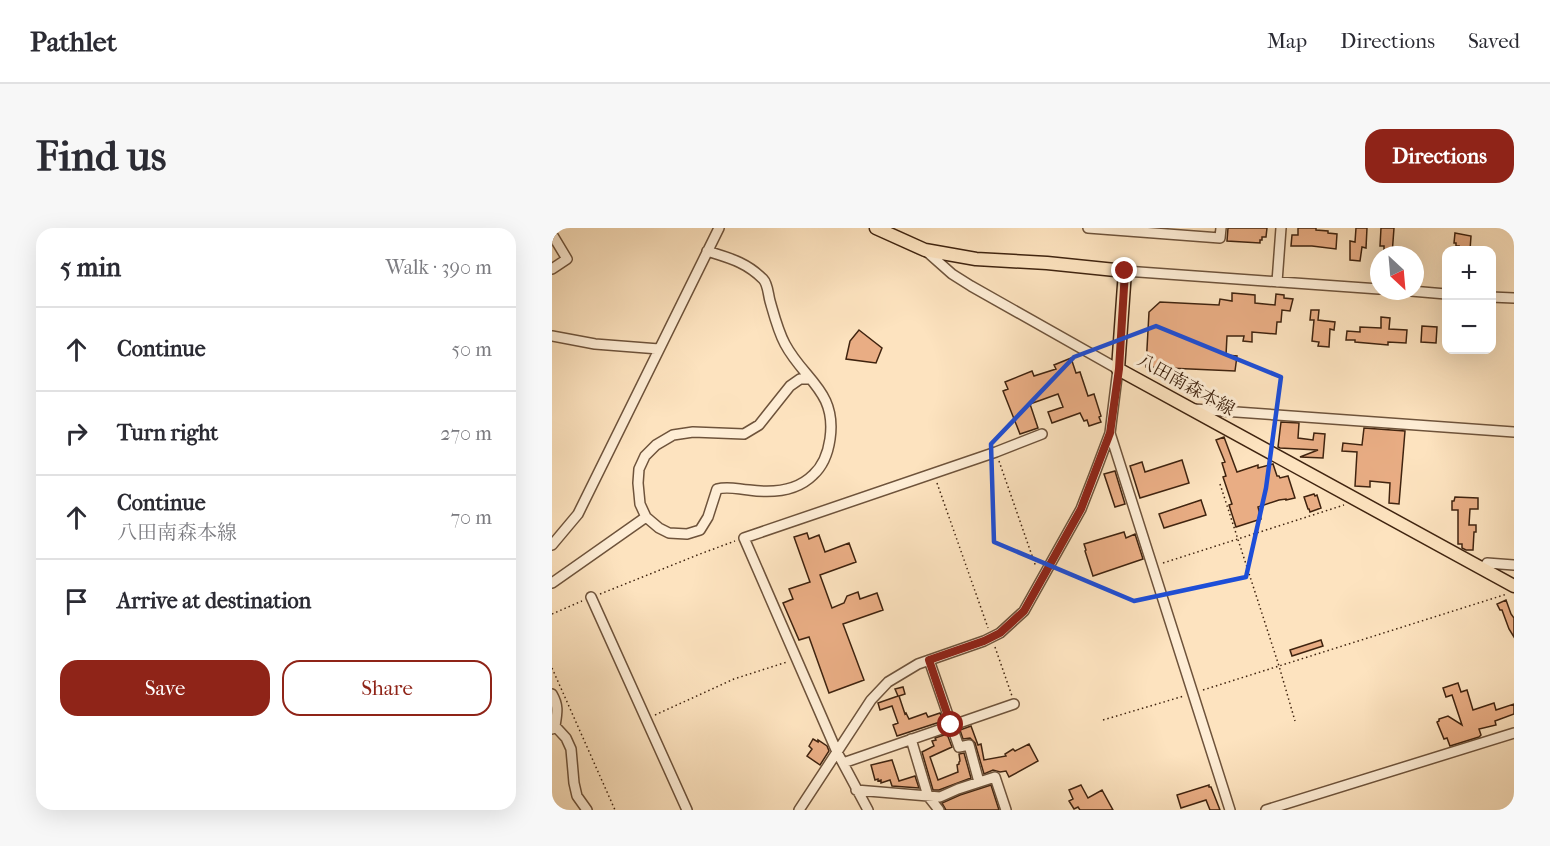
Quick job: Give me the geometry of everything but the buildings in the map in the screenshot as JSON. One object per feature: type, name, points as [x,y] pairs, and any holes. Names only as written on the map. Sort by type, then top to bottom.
[{"type":"main road","points":[[876,228],[925,250],[976,259],[1125,271]]},
{"type":"main road","name":"八田南森本線","points":[[1125,271],[1119,369],[1514,586]]},
{"type":"street","points":[[552,545],[578,514],[719,228]]},
{"type":"street","points":[[1088,228],[1220,238],[1221,228]]},
{"type":"street","points":[[1277,282],[1281,228]]},
{"type":"street","points":[[552,234],[567,259],[552,269]]},
{"type":"street","points":[[799,810],[871,700],[888,682],[918,664],[984,641],[1000,633],[1024,611],[1081,509],[1110,433],[1119,369],[952,274],[925,250]]},
{"type":"street","points":[[707,251],[741,262],[765,281],[784,343],[822,393],[832,426],[829,445],[823,463],[812,476],[795,487],[771,492],[727,487],[717,489],[708,517],[700,530],[687,534],[669,533],[646,517],[640,504],[639,469],[645,456],[656,445],[673,435],[693,432],[744,434],[759,425],[790,386],[800,379],[810,379]]},
{"type":"street","points":[[1125,271],[1370,288]]},
{"type":"street","points":[[1424,292],[1442,294]]},
{"type":"street","points":[[1496,297],[1514,298]]},
{"type":"street","points":[[552,336],[595,344],[659,349]]},
{"type":"street","points":[[1192,409],[1514,432]]},
{"type":"street","points":[[1110,433],[1230,810]]},
{"type":"street","points":[[868,810],[837,752],[744,538],[996,452],[1042,434]]},
{"type":"street","points":[[552,583],[646,517]]},
{"type":"street","points":[[1483,569],[1487,564],[1514,565]]},
{"type":"street","points":[[591,597],[687,810]]},
{"type":"street","points":[[929,660],[958,747],[969,745],[979,782]]},
{"type":"street","points":[[552,694],[557,702],[554,728],[566,738],[571,749],[577,796],[588,810]]},
{"type":"street","points":[[843,763],[1014,704]]},
{"type":"street","points":[[1266,810],[1514,733]]},
{"type":"street","points":[[911,739],[928,796],[939,810]]},
{"type":"street","points":[[856,790],[940,797],[995,777],[1006,810]]},
{"type":"path","points":[[996,452],[1037,570],[1045,576]]},
{"type":"path","points":[[933,473],[1014,704]]},
{"type":"path","points":[[1220,484],[1295,721]]},
{"type":"path","points":[[1153,566],[1358,500]]},
{"type":"path","points":[[552,614],[744,538]]},
{"type":"path","points":[[1103,720],[1514,592]]},
{"type":"path","points":[[646,719],[734,679],[797,658]]},
{"type":"path","points":[[552,668],[615,810]]},
{"type":"highlighted area","points":[[1156,326],[1281,377],[1266,488],[1246,577],[1134,601],[994,542],[991,444],[1074,357]]},
{"type":"route","points":[[951,725],[929,660],[1000,633],[1024,611],[1081,509],[1095,473],[1110,433],[1119,369],[1125,271]]}]
